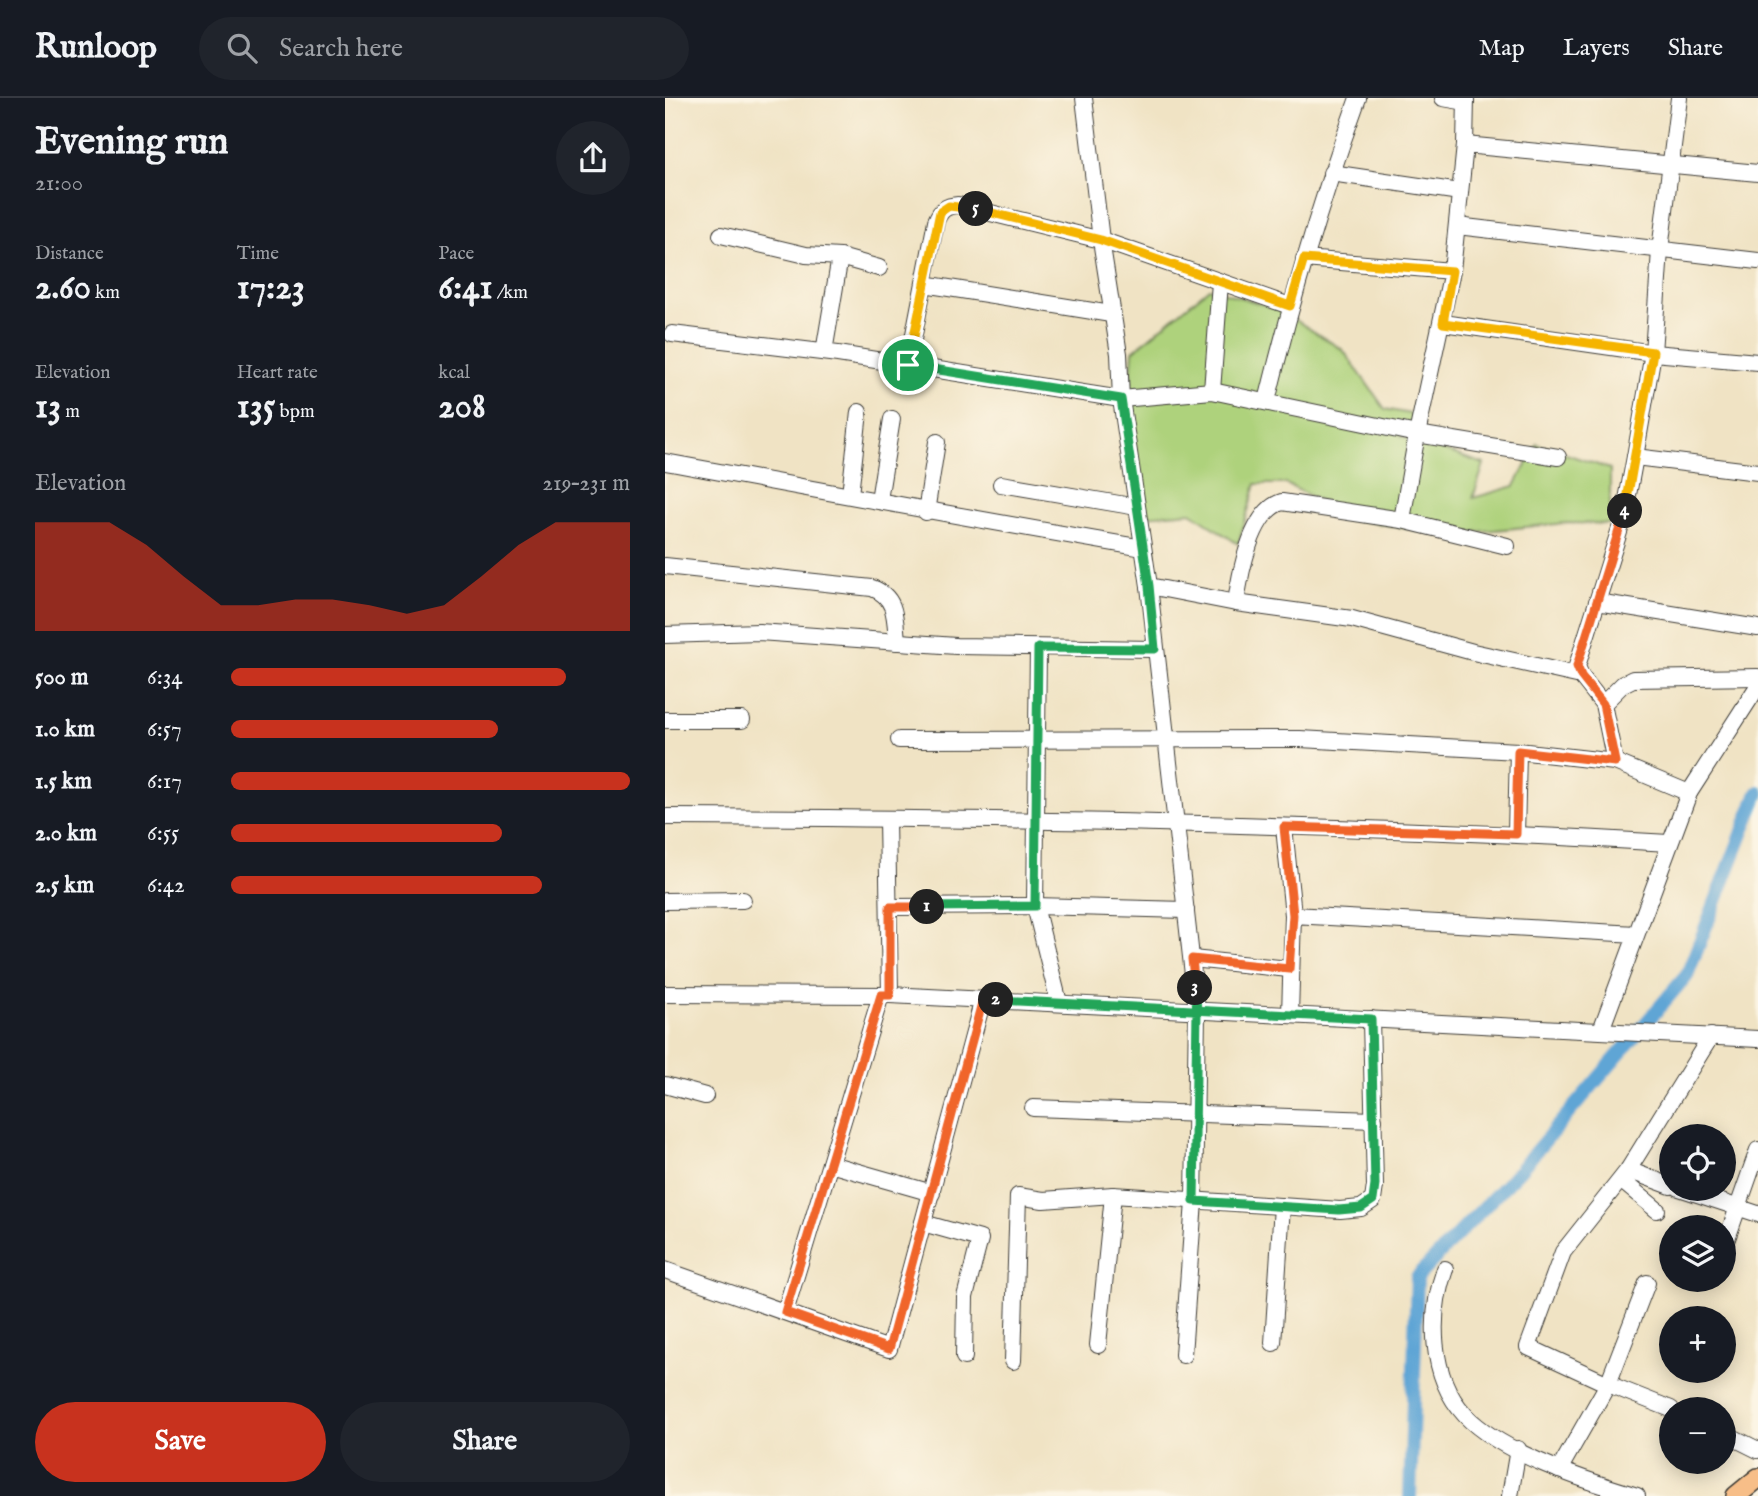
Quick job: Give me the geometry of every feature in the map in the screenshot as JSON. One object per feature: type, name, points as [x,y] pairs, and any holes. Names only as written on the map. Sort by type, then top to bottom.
[{"type":"main road","points":[[1736,1496],[1758,1478]]},
{"type":"street","points":[[1084,98],[1111,314],[1119,354],[1121,399],[1149,586],[1197,1010],[1194,1201],[1183,1354]]},
{"type":"street","points":[[1267,401],[1304,259],[1358,98]]},
{"type":"street","points":[[1402,520],[1417,434],[1443,323],[1452,271],[1465,145],[1466,100],[1443,98]]},
{"type":"street","points":[[1615,762],[1603,704],[1581,676],[1577,666],[1624,516],[1635,457],[1653,352],[1660,250],[1679,98]]},
{"type":"street","points":[[1465,145],[1758,173]]},
{"type":"street","points":[[1331,173],[1460,192]]},
{"type":"street","points":[[908,365],[936,221],[940,212],[949,206],[958,205],[1101,240],[1290,306]]},
{"type":"street","points":[[1457,226],[1758,261]]},
{"type":"street","points":[[720,235],[806,255],[840,257],[879,268]]},
{"type":"street","points":[[824,352],[840,257]]},
{"type":"street","points":[[1304,259],[1452,271]]},
{"type":"street","points":[[1212,391],[1220,282]]},
{"type":"street","points":[[924,284],[1111,314]]},
{"type":"street","points":[[1443,323],[1653,352],[1758,362]]},
{"type":"street","points":[[672,334],[824,352],[1121,399],[1212,391],[1417,434],[1559,457]]},
{"type":"street","points":[[850,495],[859,412]]},
{"type":"street","points":[[879,500],[891,419]]},
{"type":"street","points":[[926,512],[937,442]]},
{"type":"street","points":[[1635,457],[1758,472]]},
{"type":"street","points":[[665,462],[879,500],[926,512],[1143,548]]},
{"type":"street","points":[[1001,484],[1137,507]]},
{"type":"street","points":[[1236,603],[1243,565],[1262,514],[1270,505],[1296,503],[1402,520],[1507,545]]},
{"type":"street","points":[[665,566],[872,588],[884,592],[891,601],[897,642]]},
{"type":"street","points":[[1149,586],[1236,603],[1352,619],[1581,676]]},
{"type":"street","points":[[1597,602],[1758,628]]},
{"type":"street","points":[[665,635],[759,632],[897,642],[1038,648],[1155,649]]},
{"type":"street","points":[[1038,648],[1035,906],[1059,1003]]},
{"type":"street","points":[[1603,704],[1623,684],[1633,679],[1758,677]]},
{"type":"street","points":[[1605,1030],[1636,934],[1689,793],[1758,686]]},
{"type":"street","points":[[665,720],[742,720]]},
{"type":"street","points":[[899,740],[1300,738],[1518,751],[1615,762],[1689,793]]},
{"type":"street","points":[[1516,834],[1518,751]]},
{"type":"street","points":[[665,817],[1284,827],[1516,834],[1669,843]]},
{"type":"street","points":[[785,1312],[885,995],[890,907],[887,820]]},
{"type":"street","points":[[1284,827],[1293,915],[1289,969],[1290,1014]]},
{"type":"street","points":[[665,901],[743,900]]},
{"type":"street","points":[[890,907],[1035,906],[1186,910]]},
{"type":"street","points":[[1293,915],[1636,934]]},
{"type":"street","points":[[1192,959],[1289,969]]},
{"type":"street","points":[[665,994],[885,995],[1758,1038]]},
{"type":"street","points":[[665,1270],[889,1349],[983,999]]},
{"type":"street","points":[[1013,1361],[1018,1196],[1043,1200],[1113,1195],[1339,1210],[1361,1208],[1373,1200],[1371,1019]]},
{"type":"street","points":[[1659,1404],[1528,1347],[1563,1252],[1624,1175],[1711,1036]]},
{"type":"street","points":[[665,1084],[705,1096]]},
{"type":"street","points":[[1033,1108],[1374,1120]]},
{"type":"street","points":[[1736,1218],[1758,1150]]},
{"type":"street","points":[[830,1164],[932,1193]]},
{"type":"street","points":[[1624,1175],[1659,1183]]},
{"type":"street","points":[[1624,1175],[1657,1210]]},
{"type":"street","points":[[1098,1345],[1113,1195]]},
{"type":"street","points":[[1719,1201],[1758,1214]]},
{"type":"street","points":[[1273,1343],[1282,1206]]},
{"type":"street","points":[[923,1223],[980,1239],[965,1297],[964,1357]]},
{"type":"street","points":[[1445,1269],[1436,1296],[1434,1338],[1446,1383],[1464,1414],[1518,1449],[1559,1470],[1637,1496]]},
{"type":"street","points":[[1559,1470],[1608,1384],[1647,1283]]},
{"type":"street","points":[[1736,1439],[1758,1450]]},
{"type":"street","points":[[1510,1496],[1518,1449]]},
{"type":"green space","points":[[1209,288],[1278,309],[1343,350],[1385,409],[1420,416],[1401,436],[1484,464],[1473,498],[1515,486],[1537,444],[1610,469],[1610,524],[1567,523],[1443,535],[1358,520],[1286,484],[1256,484],[1238,544],[1191,512],[1144,516],[1129,404],[1133,351]]},
{"type":"waterway","points":[[1410,1496],[1417,1277],[1519,1171],[1687,975],[1758,793]]},
{"type":"route","points":[[908,365],[936,221],[945,208],[958,205],[1101,240],[1290,306],[1304,259],[1452,271],[1443,323],[1653,352],[1624,516],[1577,666],[1581,676],[1603,704],[1615,762],[1518,751],[1516,834],[1284,827],[1293,915],[1289,969],[1192,959],[1197,1010],[1194,1201],[1339,1210],[1361,1208],[1373,1200],[1375,1185],[1371,1019],[1290,1014],[1197,1010],[983,999],[889,1349],[785,1312],[881,995],[890,995],[890,907],[1035,906],[1038,648],[1155,649],[1149,586],[1121,399],[908,365]]}]
